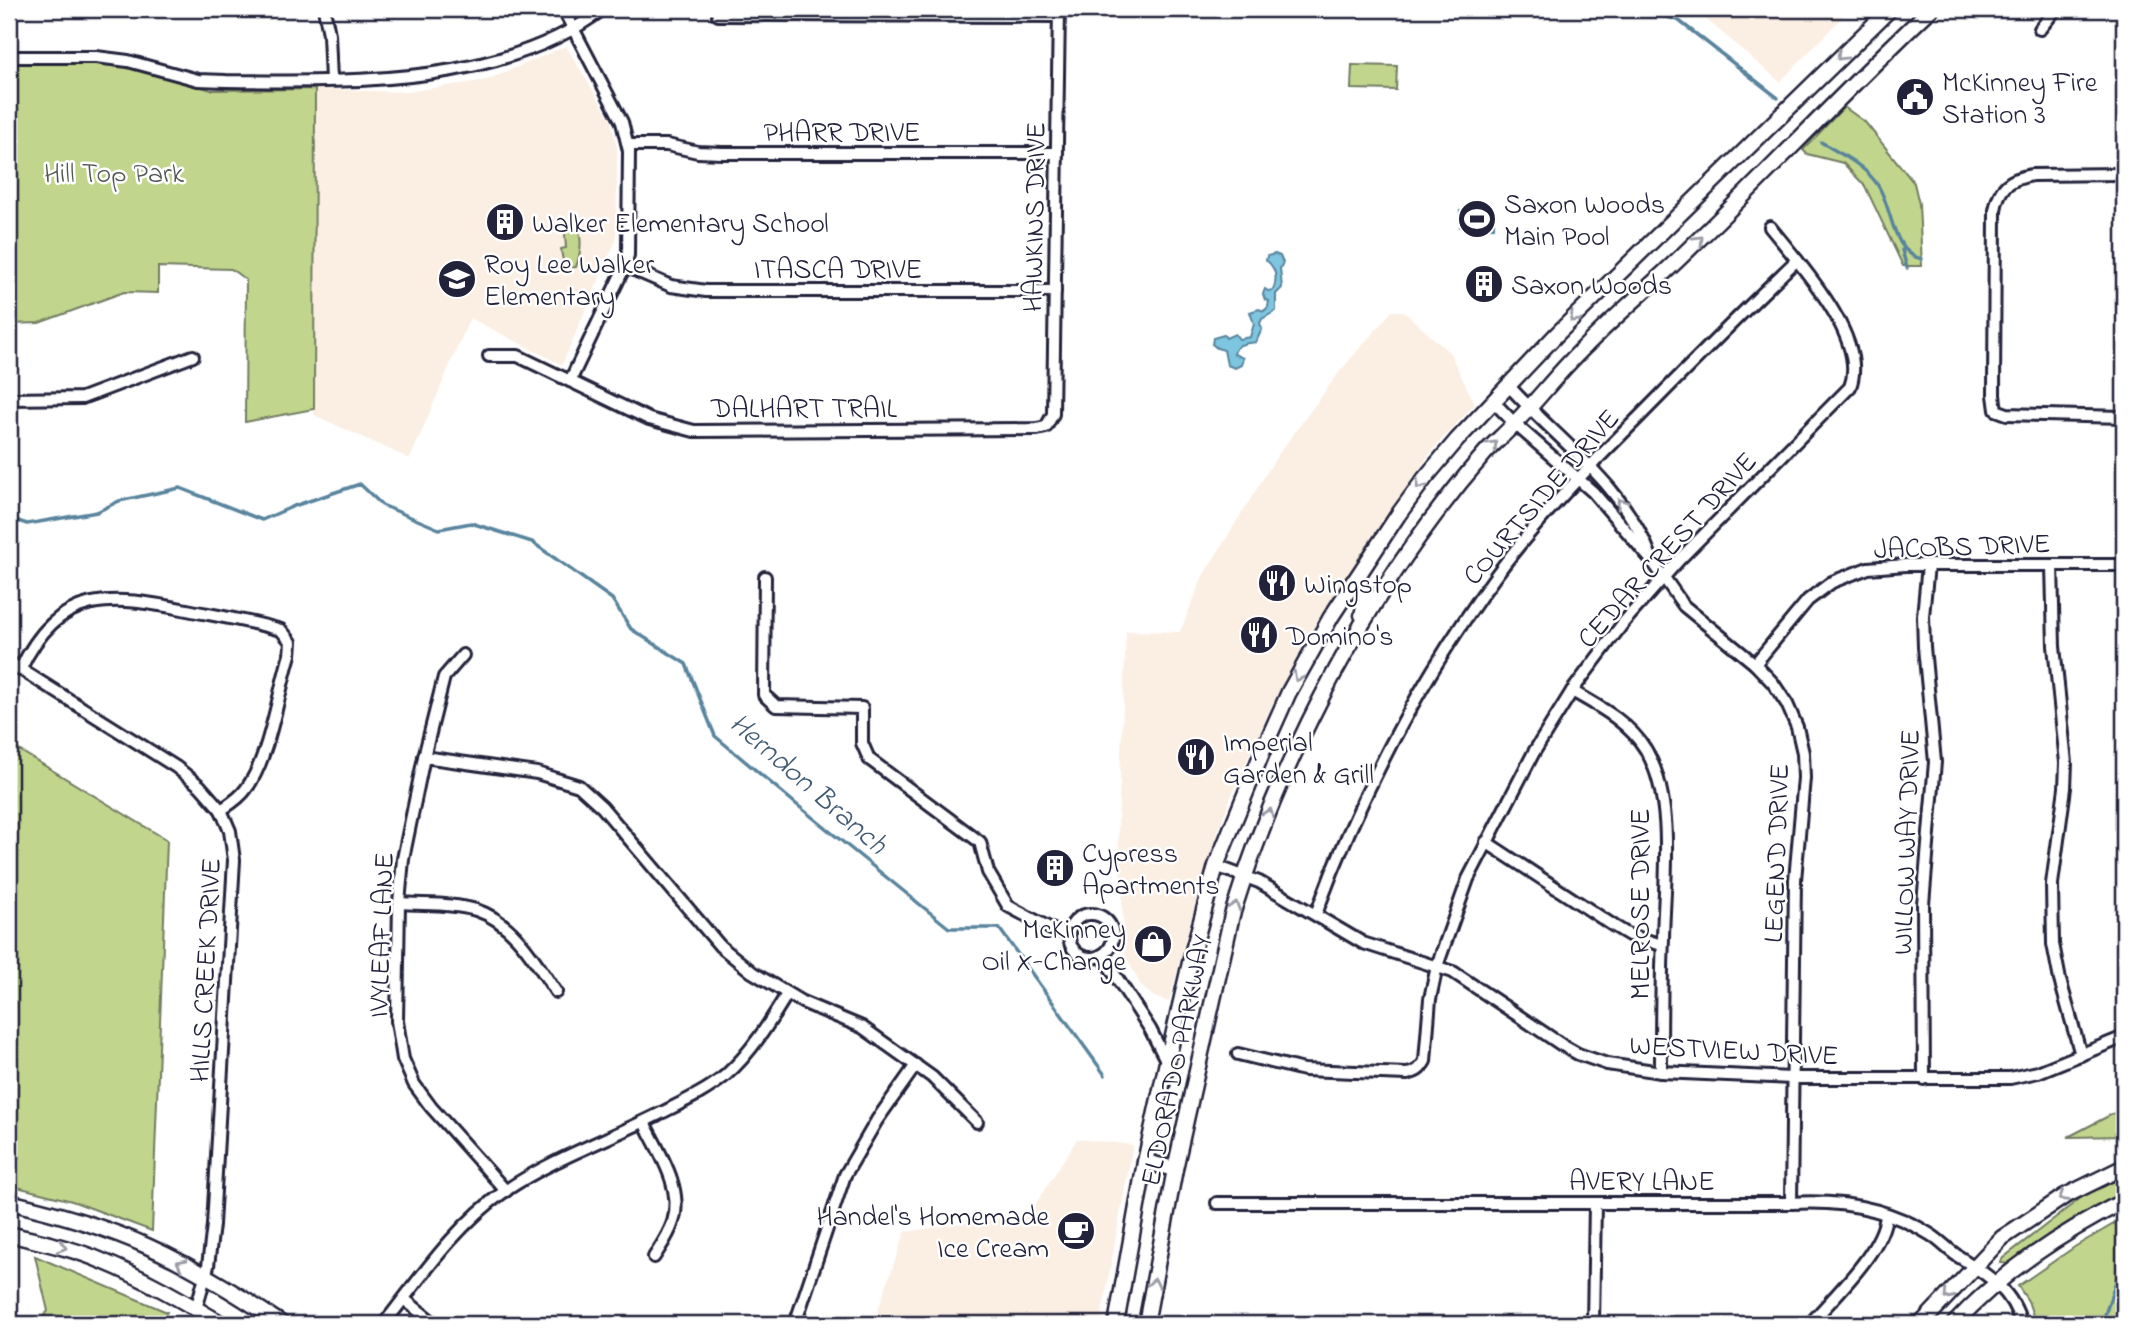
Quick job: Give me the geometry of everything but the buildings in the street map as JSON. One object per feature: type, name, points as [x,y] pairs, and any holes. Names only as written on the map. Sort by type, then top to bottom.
[{"type":"main road","points":[[1891,9],[1909,29]]},
{"type":"main road","name":"ELDORADO PARKWAY","points":[[1116,1324],[1145,1162],[1192,954],[1216,866],[1289,692],[1331,617],[1425,478],[1494,401],[1722,171],[1891,9]]},
{"type":"main road","name":"ELDORADO PARKWAY","points":[[1146,1324],[1175,1169],[1232,915],[1244,876],[1291,763],[1357,633],[1421,535],[1486,452],[1515,424],[1569,362],[1691,248],[1931,9]]},
{"type":"main road","points":[[1340,664],[1341,653],[1366,606],[1367,595],[1353,582]]},
{"type":"main road","points":[[1145,1162],[1175,1169]]},
{"type":"main road","points":[[1921,1324],[2002,1238],[2065,1196],[2124,1167]]},
{"type":"main road","points":[[1954,1324],[1996,1283],[2034,1253],[2124,1201]]},
{"type":"main road","points":[[9,1202],[45,1210],[149,1247],[241,1297],[282,1324]]},
{"type":"main road","points":[[9,1234],[101,1260],[132,1274],[222,1324]]},
{"type":"street","points":[[324,9],[329,34],[331,80]]},
{"type":"street","points":[[563,9],[619,115],[628,145],[629,249],[625,266],[570,381]]},
{"type":"street","points":[[9,57],[96,57],[128,61],[198,79],[263,82],[399,78],[443,72],[524,51],[573,29],[603,9]]},
{"type":"street","points":[[2040,29],[2056,9]]},
{"type":"street","points":[[719,12],[1058,12]]},
{"type":"street","name":"HAWKINS DRIVE","points":[[1048,425],[1053,414],[1058,12]]},
{"type":"street","name":"PHARR DRIVE","points":[[628,145],[661,145],[698,152],[722,153],[1057,153]]},
{"type":"street","points":[[2124,174],[2019,177],[2000,190],[1995,210],[1995,404],[2000,413],[2124,417]]},
{"type":"street","name":"CEDAR CREST DRIVE","points":[[1238,1054],[1304,1070],[1394,1074],[1417,1071],[1424,1061],[1430,999],[1437,966],[1468,879],[1534,752],[1572,691],[1624,622],[1664,577],[1850,387],[1855,370],[1853,358],[1838,318],[1812,279],[1770,226]]},
{"type":"street","name":"COURTSIDE DRIVE","points":[[1316,914],[1351,823],[1378,766],[1417,694],[1498,573],[1590,466],[1797,260]]},
{"type":"street","name":"ITASCA DRIVE","points":[[625,266],[671,286],[706,291],[1055,291]]},
{"type":"street","points":[[9,399],[82,398],[193,356]]},
{"type":"street","name":"DALHART TRAIL","points":[[489,356],[518,356],[657,422],[694,431],[1037,429],[1048,425]]},
{"type":"street","name":"LEGEND DRIVE","points":[[1509,386],[1590,466],[1629,513],[1653,562]]},
{"type":"street","name":"LEGEND DRIVE","points":[[1494,401],[1515,424],[1593,492],[1653,562],[1684,606],[1755,664],[1773,683],[1787,704],[1797,727],[1803,753],[1804,778],[1795,880],[1791,1203]]},
{"type":"street","name":"WILLOW WAY DRIVE","points":[[1924,1079],[1923,904],[1936,762],[1924,647],[1923,616],[1928,565]]},
{"type":"street","points":[[2052,565],[2054,646],[2066,763],[2064,801],[2052,884],[2053,944],[2081,1055]]},
{"type":"street","name":"JACOBS DRIVE","points":[[1755,664],[1798,611],[1832,582],[1857,571],[1880,566],[2124,565]]},
{"type":"street","points":[[765,577],[764,695],[776,706],[862,708],[862,743],[869,760],[980,842],[988,872],[1008,906],[1055,931],[1069,932]]},
{"type":"street","points":[[20,670],[38,638],[54,623],[85,604],[106,599],[140,601],[281,630],[291,642],[290,655],[265,747],[245,791],[221,810]]},
{"type":"street","name":"IVYLEAF LANE","points":[[463,655],[444,677],[403,859],[399,902],[397,1021],[403,1059],[414,1084],[506,1191]]},
{"type":"street","name":"HILLS CREEK DRIVE","points":[[9,663],[176,767],[200,786],[221,810],[230,831],[234,860],[213,1225],[205,1277],[196,1309]]},
{"type":"street","name":"MELROSE DRIVE","points":[[1572,691],[1611,713],[1624,724],[1640,742],[1652,763],[1660,786],[1665,834],[1661,1072]]},
{"type":"street","points":[[424,757],[537,773],[579,786],[602,807],[720,946],[787,995],[849,1020],[916,1065],[940,1084],[976,1122]]},
{"type":"street","points":[[1486,842],[1629,935],[1662,945]]},
{"type":"street","name":"WESTVIEW DRIVE","points":[[1216,866],[1259,882],[1363,943],[1437,966],[1471,983],[1578,1054],[1607,1064],[1661,1072],[1792,1077],[2011,1078],[2038,1072],[2124,1037]]},
{"type":"street","points":[[399,902],[474,909],[490,916],[521,942],[556,992]]},
{"type":"street","points":[[1091,914],[1104,918],[1109,924],[1113,937],[1108,951],[1102,955],[1088,958],[1076,952],[1072,946],[1069,932],[1083,915],[1091,914]]},
{"type":"street","points":[[1102,955],[1150,1029],[1167,1062]]},
{"type":"street","points":[[384,1324],[434,1258],[458,1232],[506,1191],[570,1156],[709,1088],[728,1073],[756,1040],[787,995]]},
{"type":"street","points":[[1150,1029],[1175,1028]]},
{"type":"street","points":[[795,1324],[845,1175],[877,1120],[916,1065]]},
{"type":"street","points":[[643,1122],[662,1159],[675,1197],[673,1222],[654,1257]]},
{"type":"street","name":"AVERY LANE","points":[[1217,1203],[1822,1201],[1850,1204],[1886,1214],[1932,1235],[1959,1257],[1976,1265],[2008,1295],[2021,1324]]},
{"type":"street","points":[[1593,1324],[1595,1203]]},
{"type":"street","points":[[1810,1324],[1870,1255],[1881,1238],[1886,1214]]},
{"type":"street","points":[[404,1299],[435,1324]]},
{"type":"shaded area","points":[[1694,9],[1850,9],[1780,82]]},
{"type":"shaded area","name":"Roy Lee Walker Elementary","points":[[566,46],[611,120],[617,149],[617,181],[616,240],[562,365],[470,318],[410,459],[314,415],[315,89],[406,92],[487,80]]},
{"type":"shaded area","points":[[1392,311],[1403,311],[1450,353],[1475,404],[1435,447],[1398,499],[1318,619],[1275,698],[1223,817],[1196,900],[1169,1002],[1154,997],[1141,986],[1125,954],[1118,828],[1126,631],[1180,632],[1203,576],[1277,456],[1341,370]]},
{"type":"shaded area","points":[[1077,1139],[1133,1145],[1100,1324],[873,1324],[905,1232],[1030,1213]]},
{"type":"green space","name":"Hill Top Park","points":[[9,62],[113,64],[140,68],[211,90],[315,89],[314,409],[245,422],[246,280],[231,269],[158,267],[158,293],[124,292],[39,323],[9,324]]},
{"type":"green space","points":[[1352,65],[1397,66],[1396,90],[1351,89]]},
{"type":"green space","points":[[1844,107],[1865,122],[1914,183],[1919,204],[1922,266],[1903,266],[1865,186],[1843,163],[1807,154],[1803,150]]},
{"type":"green space","points":[[564,222],[576,223],[580,234],[576,267],[564,268],[561,249],[566,248]]},
{"type":"green space","points":[[9,744],[167,840],[152,1231],[72,1201],[9,1185],[9,1167],[19,1157],[9,1022]]},
{"type":"green space","points":[[2124,1108],[2124,1136],[2068,1137]]},
{"type":"green space","points":[[2124,1174],[2124,1195],[2013,1264],[2000,1263],[2091,1190]]},
{"type":"green space","points":[[2124,1218],[2124,1324],[2036,1324],[2028,1301],[2018,1286],[2076,1246]]},
{"type":"green space","points":[[35,1256],[167,1312],[158,1324],[37,1324],[48,1311]]},
{"type":"water","name":"Saxon Woods Main Pool","points":[[1460,211],[1494,211],[1494,227],[1460,227]]},
{"type":"water","points":[[1267,256],[1280,256],[1283,263],[1280,268],[1282,288],[1276,294],[1276,311],[1262,319],[1262,329],[1256,342],[1237,348],[1234,354],[1243,358],[1241,365],[1235,368],[1227,365],[1224,350],[1212,344],[1213,338],[1224,335],[1226,338],[1235,334],[1239,339],[1250,337],[1254,324],[1250,312],[1259,309],[1264,311],[1268,307],[1269,301],[1265,300],[1263,294],[1265,289],[1273,290],[1275,286],[1274,270],[1266,260]]},
{"type":"waterway","points":[[1639,9],[1678,20],[1778,98]]},
{"type":"waterway","points":[[1821,142],[1856,163],[1874,180],[1903,247],[1911,255],[1922,259]]},
{"type":"waterway","points":[[1902,250],[1907,268]]},
{"type":"waterway","name":"Herndon Branch","points":[[9,518],[27,524],[97,512],[119,501],[180,488],[262,520],[294,506],[360,484],[382,505],[439,529],[471,523],[532,542],[612,599],[631,629],[686,664],[715,736],[796,804],[949,928],[999,928],[1105,1075]]},
{"type":"waterway","points":[[2102,1324],[2124,1257]]},
{"type":"place","name":"McKinney Fire Station 3","points":[[1915,97]]},
{"type":"place","name":"Saxon Woods Main Pool","points":[[1477,219]]},
{"type":"place","name":"Walker Elementary School","points":[[505,222]]},
{"type":"place","name":"Roy Lee Walker Elementary","points":[[457,279]]},
{"type":"place","name":"Saxon Woods","points":[[1484,284]]},
{"type":"place","name":"Wingstop","points":[[1277,583]]},
{"type":"place","name":"Domino's","points":[[1259,635]]},
{"type":"place","name":"Imperial Garden & Grill","points":[[1196,757]]},
{"type":"place","name":"Cypress Apartments","points":[[1055,868]]},
{"type":"place","name":"McKinney Oil X-Change","points":[[1153,944]]},
{"type":"place","name":"Handel's Homemade Ice Cream","points":[[1076,1231]]}]
